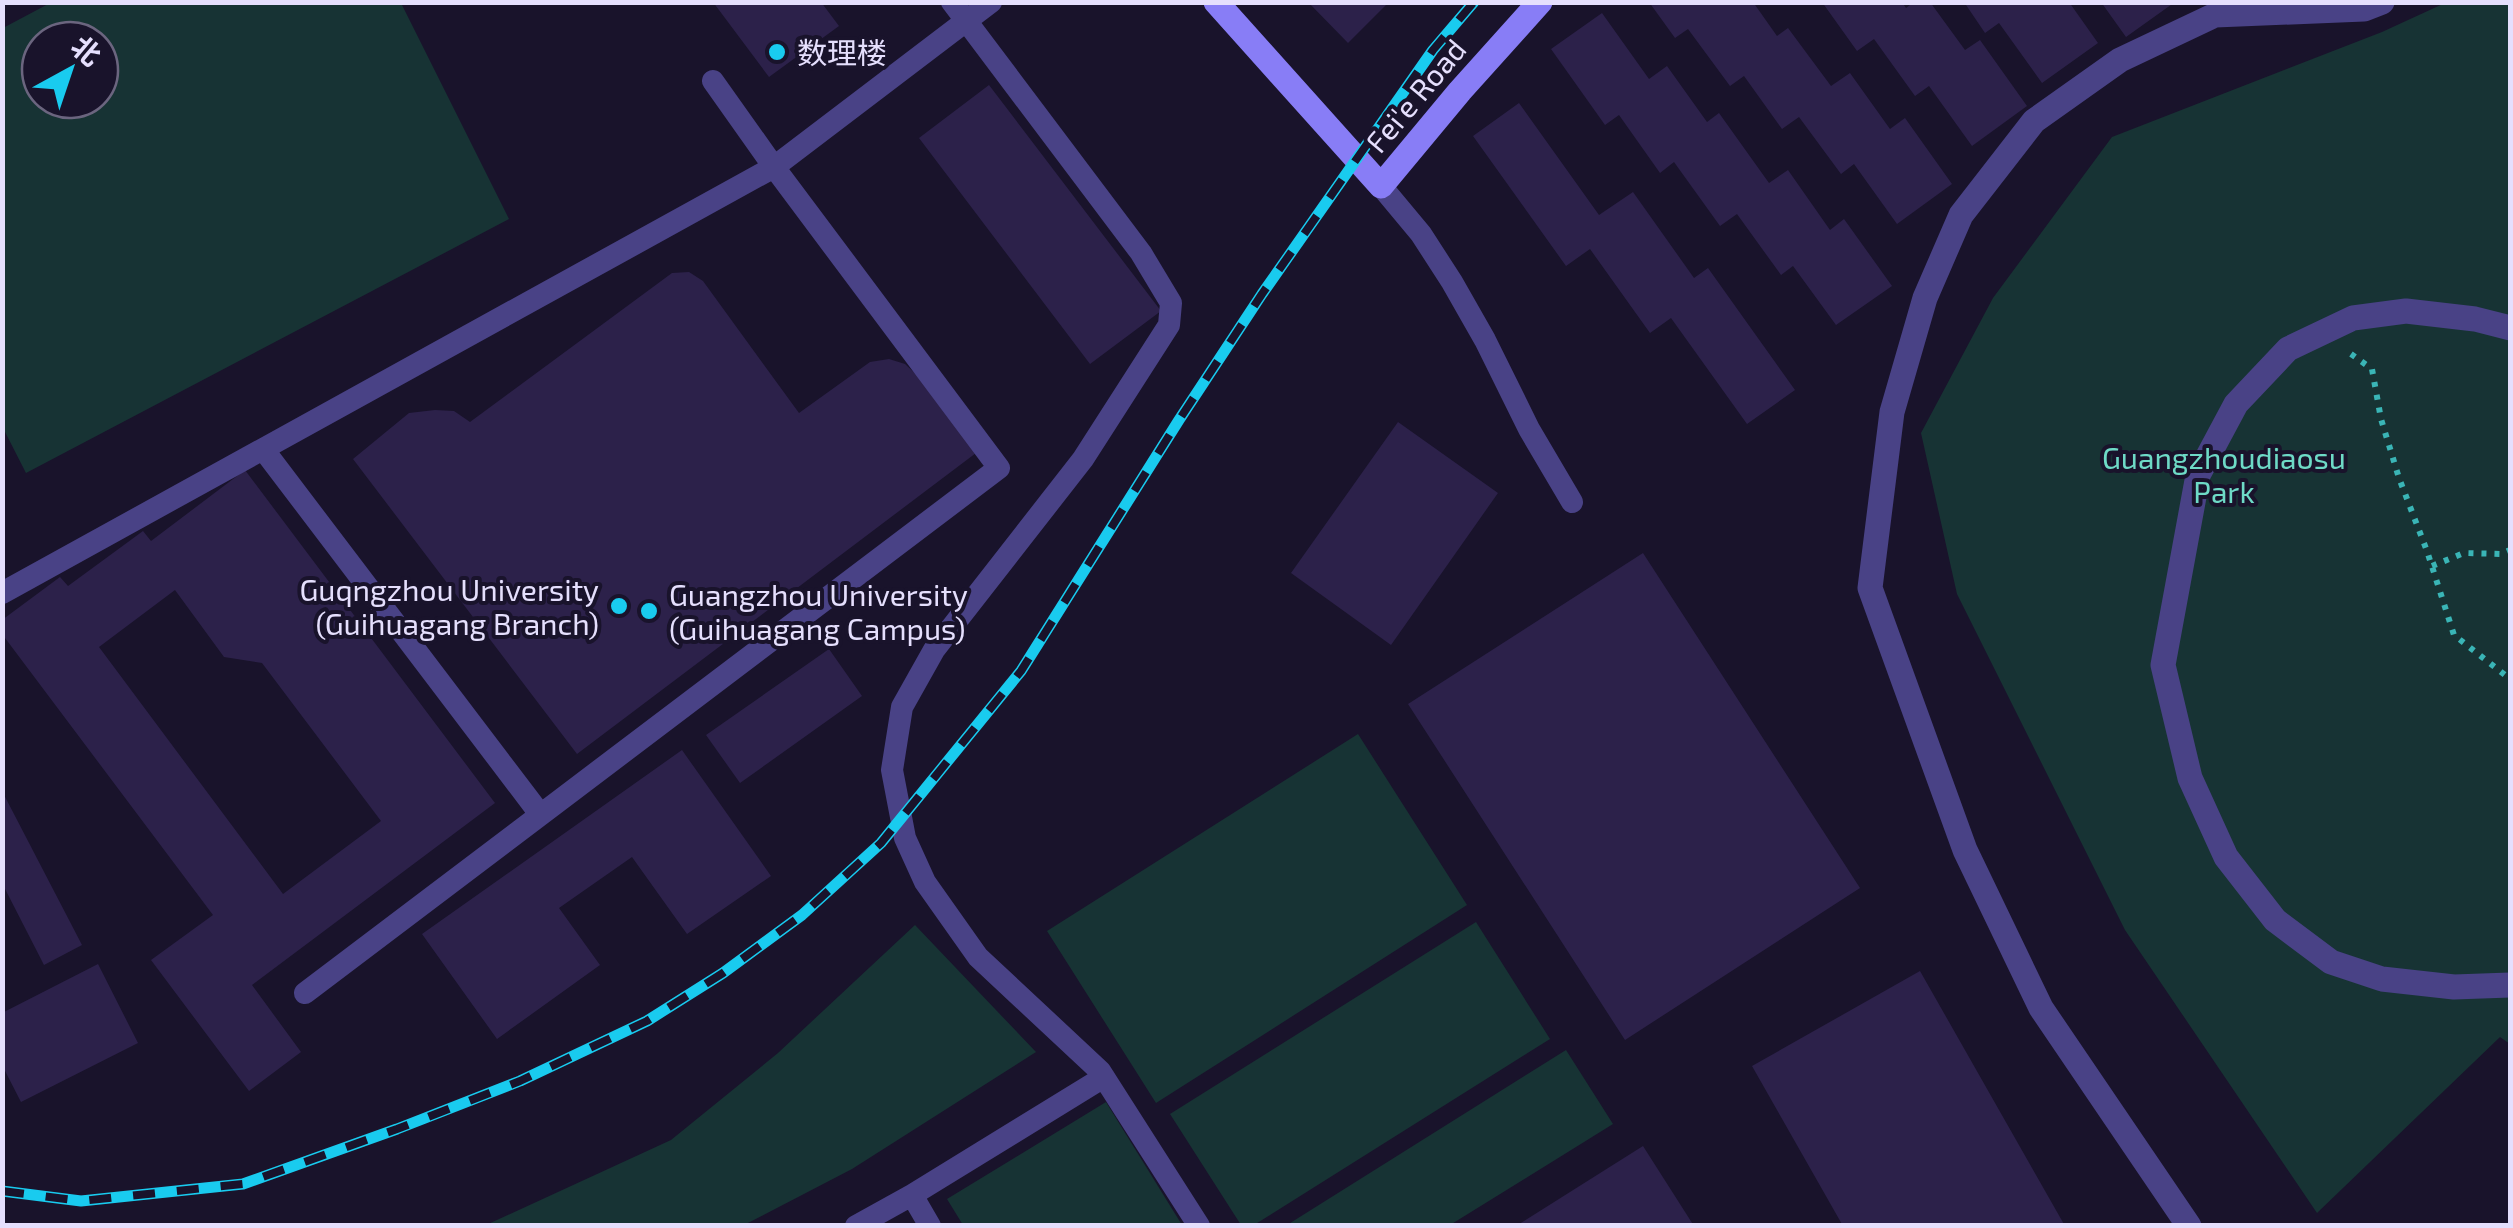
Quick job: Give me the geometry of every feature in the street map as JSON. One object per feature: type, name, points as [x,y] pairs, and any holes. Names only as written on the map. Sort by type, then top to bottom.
[{"type":"street","points":[[1216,2],[1381,186]]},
{"type":"street","name":"Fei'e Road","points":[[1381,186],[1540,2]]},
{"type":"street","points":[[2189,1226],[2042,1008],[1965,850],[1870,588],[1892,412],[1925,298],[1961,215],[2034,121],[2120,60],[2211,9],[2364,9],[2382,2]]},
{"type":"street","points":[[2510,328],[2475,318],[2406,312],[2353,318],[2288,349],[2236,404],[2198,475],[2163,665],[2190,778],[2226,857],[2275,920],[2332,962],[2382,979],[2454,987],[2510,984]]},
{"type":"lane","points":[[2,593],[774,166],[959,12],[991,2]]},
{"type":"lane","points":[[959,12],[1140,253],[1171,303],[1168,326],[1083,459],[934,650],[902,707],[892,770],[905,838],[925,882],[978,957],[1100,1071],[1200,1226]]},
{"type":"lane","points":[[305,993],[999,468],[713,81]]},
{"type":"lane","points":[[1381,186],[1421,234],[1452,282],[1572,502]]},
{"type":"lane","points":[[263,449],[540,814]]},
{"type":"lane","points":[[856,1226],[1104,1077]]},
{"type":"lane","points":[[912,1195],[930,1226]]},
{"type":"path","points":[[2322,332],[2372,369],[2381,419],[2399,478],[2454,636],[2510,680]]},
{"type":"path","points":[[2432,566],[2464,553],[2500,554],[2510,550]]},
{"type":"green space","points":[[52,2],[401,3],[509,219],[26,473],[3,428],[3,28]]},
{"type":"green space","name":"Guangzhoudiaosu Park","points":[[2445,3],[2510,3],[2510,1044],[2500,1037],[2317,1213],[2125,930],[1957,594],[1921,433],[1993,298],[2112,137],[2382,32]]},
{"type":"green space","points":[[1358,734],[1467,905],[1156,1103],[1047,931]]},
{"type":"green space","points":[[1476,922],[1550,1039],[1254,1225],[1241,1225],[1170,1114]]},
{"type":"green space","points":[[915,925],[1036,1052],[852,1169],[744,1225],[486,1225],[671,1140],[778,1053]]},
{"type":"green space","points":[[1566,1050],[1613,1124],[1450,1225],[1287,1225]]},
{"type":"green space","points":[[1106,1102],[1182,1225],[963,1225],[947,1199]]},
{"type":"building","name":"数理楼","points":[[713,2],[821,2],[839,26],[769,77]]},
{"type":"building","points":[[1308,2],[1389,2],[1348,43]]},
{"type":"building","points":[[1649,2],[1753,2],[1777,36],[1788,28],[1831,86],[1850,73],[1890,129],[1905,118],[1952,184],[1897,224],[1854,164],[1841,174],[1799,117],[1782,129],[1744,76],[1730,86],[1688,29],[1675,38]]},
{"type":"building","points":[[1822,2],[1902,2],[1906,8],[1914,2],[1930,2],[1965,50],[1980,40],[2027,106],[1972,146],[1929,86],[1915,96],[1874,39],[1857,51]]},
{"type":"building","points":[[1964,2],[2069,2],[2098,43],[2042,83],[1999,23],[1985,33]]},
{"type":"building","points":[[2101,2],[2175,2],[2126,37]]},
{"type":"building","points":[[1602,13],[1649,79],[1667,66],[1707,122],[1719,113],[1769,183],[1788,170],[1830,230],[1844,219],[1892,286],[1836,325],[1793,266],[1781,275],[1737,214],[1720,226],[1674,162],[1660,173],[1619,115],[1605,125],[1551,49]]},
{"type":"building","points":[[989,85],[1161,311],[1090,364],[919,138]]},
{"type":"building","points":[[1519,103],[1599,215],[1633,192],[1694,278],[1708,268],[1795,390],[1747,424],[1671,318],[1650,333],[1590,249],[1566,266],[1473,136]]},
{"type":"building","name":"Guqngzhou University (Guihuagang Branch)","points":[[689,272],[703,281],[799,413],[870,362],[889,359],[905,364],[919,377],[976,453],[577,754],[353,459],[409,413],[454,411],[470,422],[672,273]]},
{"type":"building","points":[[1398,422],[1498,493],[1391,645],[1291,573]]},
{"type":"building","points":[[245,470],[495,803],[252,985],[301,1052],[249,1091],[151,960],[213,915],[2,634],[2,620],[60,577],[68,586],[143,531],[151,541]],"holes":[[[175,590],[224,657],[262,663],[381,821],[283,894],[99,647]]]},
{"type":"building","points":[[1643,553],[1860,888],[1625,1040],[1408,704]]},
{"type":"building","points":[[829,649],[862,696],[740,783],[706,735]]},
{"type":"building","points":[[682,750],[771,876],[687,934],[632,857],[559,908],[600,965],[497,1039],[422,934]]},
{"type":"building","points":[[2,791],[82,945],[44,965],[2,883]]},
{"type":"building","points":[[98,964],[138,1043],[21,1102],[2,1065],[2,1013]]},
{"type":"building","points":[[1920,971],[2065,1226],[1843,1226],[1752,1066]]},
{"type":"building","points":[[1643,1146],[1694,1226],[1516,1226]]},
{"type":"railway","points":[[2,1191],[81,1201],[243,1184],[520,1081],[647,1021],[723,973],[802,915],[881,843],[1021,671],[1262,294],[1433,50],[1474,2]]},
{"type":"place","name":"数理楼","points":[[777,52]]},
{"type":"place","name":"Guqngzhou University (Guihuagang Branch)","points":[[619,606]]},
{"type":"place","name":"Guangzhou University (Guihuagang Campus)","points":[[649,611]]}]
